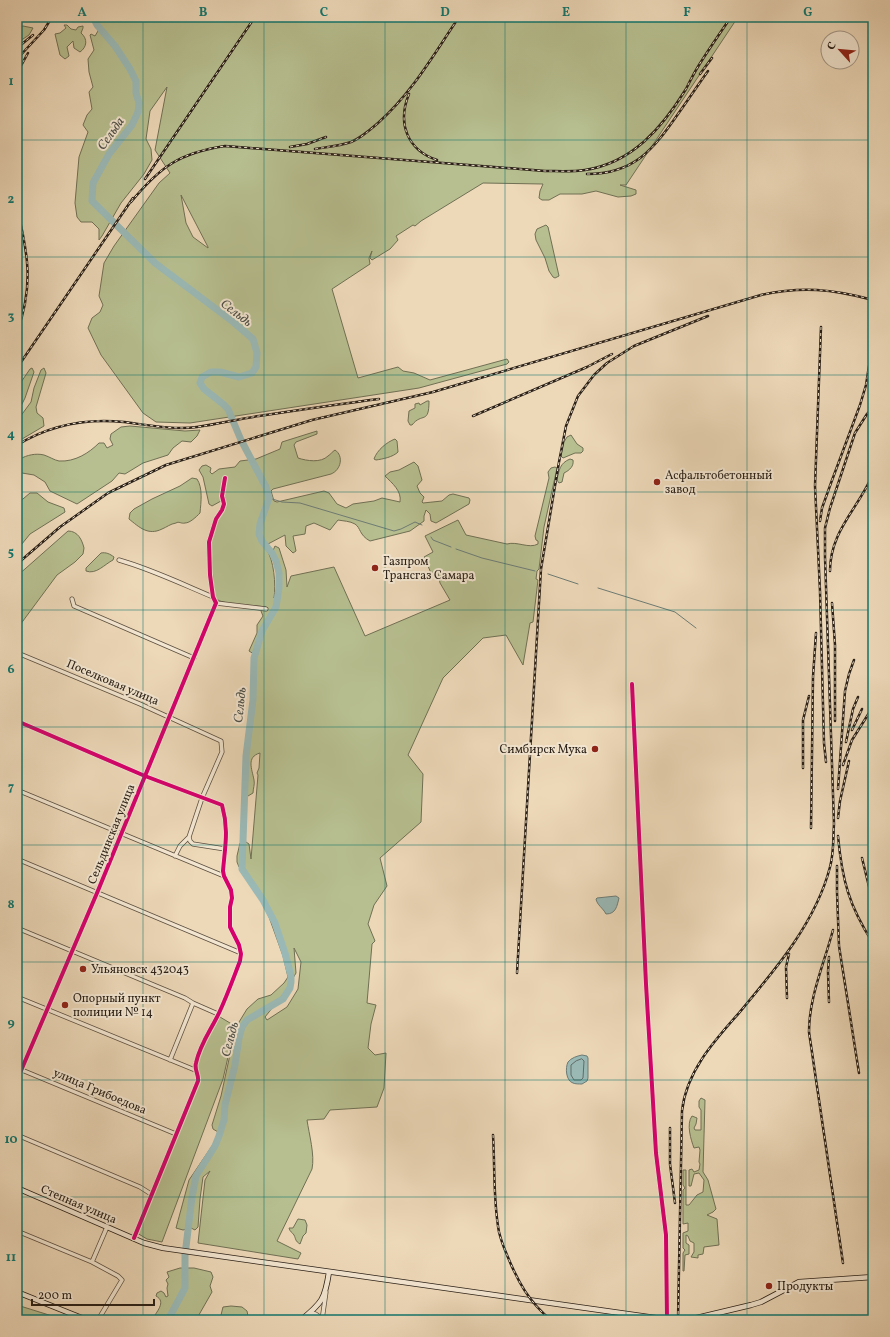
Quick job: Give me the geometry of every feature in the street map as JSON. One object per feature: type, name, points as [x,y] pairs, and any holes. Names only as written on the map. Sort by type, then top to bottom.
[{"type":"main road","name":"Степная улица","points":[[17,1188],[153,1246],[670,1320]]},
{"type":"main road","points":[[301,1320],[319,1304],[326,1291],[329,1272]]},
{"type":"main road","points":[[688,1320],[751,1306],[799,1282],[873,1277]]},
{"type":"main road","points":[[17,1292],[87,1320]]},
{"type":"street","points":[[225,478],[222,496],[224,504],[216,519],[209,542],[210,575],[213,597],[216,603],[266,609]]},
{"type":"street","points":[[119,560],[134,564],[173,579],[213,597]]},
{"type":"street","points":[[72,599],[74,606],[194,658]]},
{"type":"street","name":"Сельдинская улица","points":[[17,1080],[19,1068],[47,1010],[97,893],[216,603]]},
{"type":"street","name":"Поселковая улица","points":[[20,654],[219,739],[222,744],[222,752],[202,798]]},
{"type":"street","points":[[632,684],[646,984],[656,1153],[666,1235],[667,1320]]},
{"type":"street","points":[[17,721],[145,776],[222,805],[227,826],[224,849],[224,876],[231,890],[232,898],[230,906],[230,927],[239,945],[241,954],[240,962],[218,1014],[201,1045],[195,1065],[198,1081],[134,1238]]},
{"type":"street","points":[[17,790],[100,825],[122,832],[224,876]]},
{"type":"street","points":[[175,856],[180,846],[189,837],[202,798]]},
{"type":"street","points":[[189,837],[193,844],[224,849]]},
{"type":"street","points":[[17,859],[241,954]]},
{"type":"street","points":[[17,928],[185,998],[193,1004],[218,1014]]},
{"type":"street","points":[[17,997],[195,1070]]},
{"type":"street","points":[[170,1060],[193,1004]]},
{"type":"street","name":"улица Грибоедова","points":[[19,1068],[176,1134]]},
{"type":"street","points":[[17,1136],[140,1187],[151,1194]]},
{"type":"street","points":[[92,1262],[107,1227]]},
{"type":"street","points":[[17,1231],[92,1262],[118,1276],[122,1280],[98,1320]]},
{"type":"street","points":[[321,1320],[326,1291]]},
{"type":"street","points":[[308,1314],[314,1314],[321,1320]]},
{"type":"green space","points":[[99,17],[738,17],[626,185],[620,185],[636,190],[636,194],[618,197],[596,191],[582,194],[560,194],[549,200],[542,200],[539,198],[543,184],[483,183],[415,226],[413,225],[396,236],[398,240],[390,249],[372,260],[370,258],[372,251],[369,258],[370,264],[332,289],[358,378],[398,367],[403,371],[414,373],[430,380],[507,359],[509,362],[507,364],[419,388],[190,423],[156,422],[143,413],[101,355],[88,328],[92,318],[100,312],[103,305],[99,296],[104,263],[114,246],[159,183],[170,173],[155,150],[167,87],[150,111],[146,139],[151,149],[152,160],[144,174],[121,203],[99,240],[99,229],[92,222],[81,222],[77,217],[75,203],[79,157],[88,132],[83,125],[87,115],[92,109],[89,92],[93,87],[89,72],[88,59],[94,50],[90,35],[95,36],[98,31]],"holes":[[[181,195],[208,247],[193,237],[186,223]]]},
{"type":"green space","points":[[64,25],[76,30],[78,27],[83,26],[81,33],[86,40],[84,48],[80,52],[74,48],[73,41],[67,47],[69,56],[65,59],[60,55],[55,34],[60,33],[66,28]]},
{"type":"green space","points":[[23,26],[33,28],[29,35],[17,43],[17,27]]},
{"type":"green space","points":[[546,225],[548,227],[559,276],[555,278],[549,271],[545,258],[536,240],[535,234],[537,229]]},
{"type":"green space","points":[[32,368],[34,372],[25,398],[17,414],[17,388]]},
{"type":"green space","points":[[44,368],[46,373],[36,407],[37,413],[43,418],[44,426],[17,442],[17,421],[31,402],[34,388],[41,370]]},
{"type":"green space","points":[[429,401],[429,408],[426,416],[410,425],[408,421],[409,411],[415,408],[415,404],[419,403],[420,405]]},
{"type":"green space","points":[[130,426],[185,431],[200,430],[191,442],[182,441],[173,448],[168,455],[143,463],[125,474],[119,473],[112,481],[77,504],[50,491],[45,482],[34,475],[22,473],[19,468],[20,459],[26,456],[41,454],[57,461],[65,461],[81,456],[99,443],[104,443],[107,448],[113,445],[110,439],[111,434],[121,427]]},
{"type":"green space","points":[[317,431],[317,434],[296,442],[294,445],[298,458],[310,461],[322,460],[335,450],[340,456],[340,463],[337,469],[331,474],[273,489],[271,491],[274,501],[277,502],[324,491],[329,493],[337,504],[346,508],[353,504],[374,501],[382,498],[400,502],[398,491],[385,476],[390,472],[399,470],[414,462],[418,466],[422,480],[417,486],[420,493],[424,497],[423,503],[442,501],[449,495],[453,494],[469,498],[470,500],[469,504],[436,523],[431,521],[430,514],[426,510],[424,521],[410,531],[370,541],[366,539],[355,524],[338,520],[330,530],[314,523],[306,526],[305,534],[293,536],[296,551],[293,553],[286,546],[285,535],[268,544],[266,549],[269,553],[274,572],[274,598],[279,581],[278,570],[272,553],[275,546],[279,548],[286,570],[287,587],[291,576],[334,567],[365,636],[450,600],[440,583],[438,572],[435,571],[431,573],[424,557],[433,552],[425,536],[458,520],[466,535],[507,544],[515,543],[531,546],[538,544],[535,536],[549,478],[548,472],[551,468],[557,468],[544,527],[539,569],[537,571],[536,579],[538,580],[533,622],[530,623],[523,665],[506,635],[483,638],[443,678],[408,755],[423,774],[421,822],[380,858],[387,886],[374,905],[368,924],[375,941],[372,944],[367,1003],[376,1005],[371,1024],[368,1048],[375,1055],[386,1053],[384,1088],[377,1107],[330,1110],[324,1119],[307,1120],[312,1151],[312,1169],[277,1241],[301,1253],[298,1259],[198,1243],[205,1180],[210,1171],[203,1177],[198,1227],[195,1230],[191,1228],[183,1230],[176,1228],[189,1180],[214,1143],[218,1132],[213,1129],[212,1125],[221,1096],[236,1027],[247,1009],[258,999],[271,995],[284,983],[288,977],[283,956],[269,917],[253,881],[239,867],[237,862],[240,843],[246,842],[249,844],[251,859],[257,773],[259,768],[260,753],[251,760],[254,785],[253,793],[248,796],[244,791],[246,756],[253,700],[254,658],[254,654],[249,651],[257,633],[257,625],[263,616],[261,611],[266,607],[232,604],[219,601],[215,598],[211,543],[217,520],[225,502],[225,497],[212,506],[209,504],[203,477],[199,470],[202,466],[206,465],[211,468],[210,472],[212,474],[219,469],[235,467],[240,461],[256,459],[280,449],[282,442]],"holes":[[[294,948],[301,962],[298,989],[287,1007],[267,1020],[265,1017],[285,992],[296,973]]]},
{"type":"green space","points":[[571,435],[577,444],[583,448],[583,451],[581,453],[575,453],[563,458],[561,456],[564,442],[567,437]]},
{"type":"green space","points":[[395,439],[397,441],[398,452],[388,458],[374,459],[377,452]]},
{"type":"green space","points":[[570,459],[573,460],[572,466],[564,473],[562,482],[559,483],[557,480],[560,467]]},
{"type":"green space","points":[[192,478],[197,479],[199,483],[201,500],[200,513],[191,521],[187,523],[177,522],[152,532],[144,530],[129,519],[130,513],[134,509],[180,486]]},
{"type":"green space","points":[[30,493],[37,493],[48,502],[64,508],[65,512],[30,534],[17,550],[17,504]]},
{"type":"green space","points":[[68,531],[71,531],[79,536],[84,548],[83,554],[57,575],[17,629],[17,576]]},
{"type":"green space","points":[[101,553],[111,555],[114,557],[113,560],[93,572],[86,571],[86,568]]},
{"type":"green space","points":[[220,1017],[235,1026],[223,1079],[162,1242],[147,1239],[137,1233],[199,1080],[197,1063],[205,1042]]},
{"type":"green space","points":[[701,1098],[705,1100],[703,1172],[708,1180],[716,1209],[707,1215],[717,1219],[719,1245],[704,1247],[703,1254],[698,1255],[698,1258],[691,1257],[694,1252],[694,1243],[690,1241],[686,1235],[686,1243],[689,1245],[689,1254],[685,1255],[683,1271],[683,1253],[685,1250],[683,1248],[683,1233],[688,1231],[688,1223],[683,1224],[683,1190],[685,1188],[683,1185],[683,1170],[686,1170],[686,1205],[689,1205],[697,1195],[703,1192],[704,1180],[699,1173],[694,1174],[691,1186],[689,1186],[689,1170],[692,1169],[694,1172],[699,1170],[700,1150],[699,1147],[694,1148],[689,1123],[692,1116],[697,1118],[694,1128],[695,1130],[701,1130],[701,1110],[699,1107],[699,1101]]},
{"type":"green space","points":[[298,1219],[305,1220],[307,1225],[306,1233],[300,1244],[296,1241],[289,1228],[293,1228]]},
{"type":"green space","points":[[180,1268],[194,1268],[211,1272],[213,1277],[210,1286],[212,1292],[196,1320],[152,1320],[161,1304],[161,1301],[156,1296],[157,1293],[161,1291],[166,1297],[168,1296],[168,1284],[166,1280],[169,1277],[167,1272]]},
{"type":"green space","points":[[17,1305],[65,1320],[17,1320]]},
{"type":"green space","points":[[223,1307],[242,1307],[247,1311],[248,1316],[246,1320],[222,1320],[221,1315]]},
{"type":"water","points":[[616,896],[619,898],[616,909],[612,913],[606,914],[596,899]]},
{"type":"water","points":[[582,1055],[587,1056],[588,1058],[587,1081],[582,1084],[571,1082],[566,1071],[568,1062],[571,1059]]},
{"type":"waterway","name":"Сельдь","points":[[93,17],[97,25],[115,46],[130,69],[136,81],[136,93],[139,103],[138,112],[132,125],[109,154],[93,183],[92,201],[155,263],[232,321],[253,339],[257,353],[256,367],[252,373],[239,377],[220,372],[211,372],[202,377],[200,383],[204,389],[228,409],[241,440],[266,487],[269,498],[260,524],[259,534],[262,541],[272,553],[279,573],[279,588],[276,607],[262,631],[254,658],[253,700],[246,756],[242,869],[263,900],[275,923],[285,953],[291,976],[291,982],[290,988],[283,999],[247,1020],[242,1027],[235,1065],[225,1105],[224,1120],[215,1146],[196,1176],[185,1255],[185,1288],[168,1320]]},
{"type":"waterway","points":[[269,498],[282,502],[300,503],[394,531],[415,522],[422,525]]},
{"type":"waterway","points":[[431,537],[433,540],[451,547]]},
{"type":"waterway","points":[[456,549],[482,558],[535,571]]},
{"type":"waterway","points":[[548,574],[578,584]]},
{"type":"waterway","points":[[598,588],[675,612],[696,628]]},
{"type":"railway","points":[[17,59],[44,30],[52,17]]},
{"type":"railway","points":[[145,179],[255,17]]},
{"type":"railway","points":[[315,149],[351,142],[362,136],[378,123],[412,86],[459,17]]},
{"type":"railway","points":[[131,202],[151,179],[172,164],[195,153],[225,146],[545,171],[580,171],[602,166],[631,152],[656,130],[677,103],[699,65],[731,17]]},
{"type":"railway","points":[[17,48],[33,35]]},
{"type":"railway","points":[[17,73],[28,53]]},
{"type":"railway","points":[[700,74],[712,58]]},
{"type":"railway","points":[[587,174],[618,170],[641,158],[660,139],[708,71]]},
{"type":"railway","points":[[409,94],[404,115],[407,134],[418,150],[437,160]]},
{"type":"railway","points":[[290,147],[307,144],[326,137]]},
{"type":"railway","points":[[17,368],[133,198]]},
{"type":"railway","points":[[17,208],[24,240],[28,270],[26,300],[17,332]]},
{"type":"railway","points":[[17,564],[60,527],[108,493],[166,465],[312,420],[433,392],[761,295],[790,290],[817,290],[844,293],[873,300]]},
{"type":"railway","points":[[517,973],[541,569],[566,426],[578,396],[594,375],[607,363],[634,346],[708,316]]},
{"type":"railway","points":[[821,327],[815,486],[820,591],[824,743],[826,762]]},
{"type":"railway","points":[[473,416],[587,367],[612,354]]},
{"type":"railway","points":[[820,521],[822,508],[860,405],[866,385],[869,366]]},
{"type":"railway","points":[[17,445],[42,432],[69,424],[82,422],[110,421],[160,427],[188,428],[259,416],[379,399]]},
{"type":"railway","points":[[678,1320],[682,1111],[689,1083],[695,1070],[711,1046],[766,980],[805,926],[824,887],[830,867],[833,851],[834,824],[825,528],[830,508],[855,433],[873,407]]},
{"type":"railway","points":[[830,571],[831,557],[840,532],[867,487],[873,474]]},
{"type":"railway","points":[[832,603],[835,645],[835,721]]},
{"type":"railway","points":[[811,828],[813,677],[816,633]]},
{"type":"railway","points":[[838,789],[845,691],[854,660]]},
{"type":"railway","points":[[803,768],[803,720],[809,696]]},
{"type":"railway","points":[[846,742],[853,709],[858,697]]},
{"type":"railway","points":[[852,730],[862,709]]},
{"type":"railway","points":[[843,765],[852,740],[869,713]]},
{"type":"railway","points":[[838,818],[840,801],[849,761]]},
{"type":"railway","points":[[838,836],[842,866],[848,892],[858,917],[873,943]]},
{"type":"railway","points":[[862,858],[873,903]]},
{"type":"railway","points":[[837,866],[839,946],[859,1073]]},
{"type":"railway","points":[[833,930],[814,993],[811,1006],[809,1032],[843,1263]]},
{"type":"railway","points":[[787,998],[786,967],[789,954]]},
{"type":"railway","points":[[829,957],[829,1002]]},
{"type":"railway","points":[[670,1128],[670,1164],[675,1203]]},
{"type":"railway","points":[[493,1135],[494,1184],[499,1232],[511,1265],[520,1283],[530,1299],[551,1320]]},
{"type":"cycle path","points":[[17,1080],[97,893],[216,603],[213,597],[210,575],[209,542],[216,519],[224,504],[222,496],[225,478]]},
{"type":"cycle path","points":[[632,684],[646,984],[656,1153],[666,1235],[667,1320]]},
{"type":"cycle path","points":[[17,721],[145,776],[222,805],[226,838],[223,871],[231,890],[232,898],[230,907],[230,927],[239,945],[241,954],[240,961],[222,1007],[200,1050],[196,1065],[198,1081],[134,1238]]},
{"type":"place","name":"Асфальтобетонный завод","points":[[657,482]]},
{"type":"place","name":"Газпром Трансгаз Самара","points":[[375,568]]},
{"type":"place","name":"Симбирск Мука","points":[[595,749]]},
{"type":"place","name":"Ульяновск 432043","points":[[83,969]]},
{"type":"place","name":"Опорный пункт полиции № 14","points":[[65,1005]]},
{"type":"place","name":"Продукты","points":[[769,1286]]},
{"type":"water label","name":"Сельда","points":[[110,133]]}]
